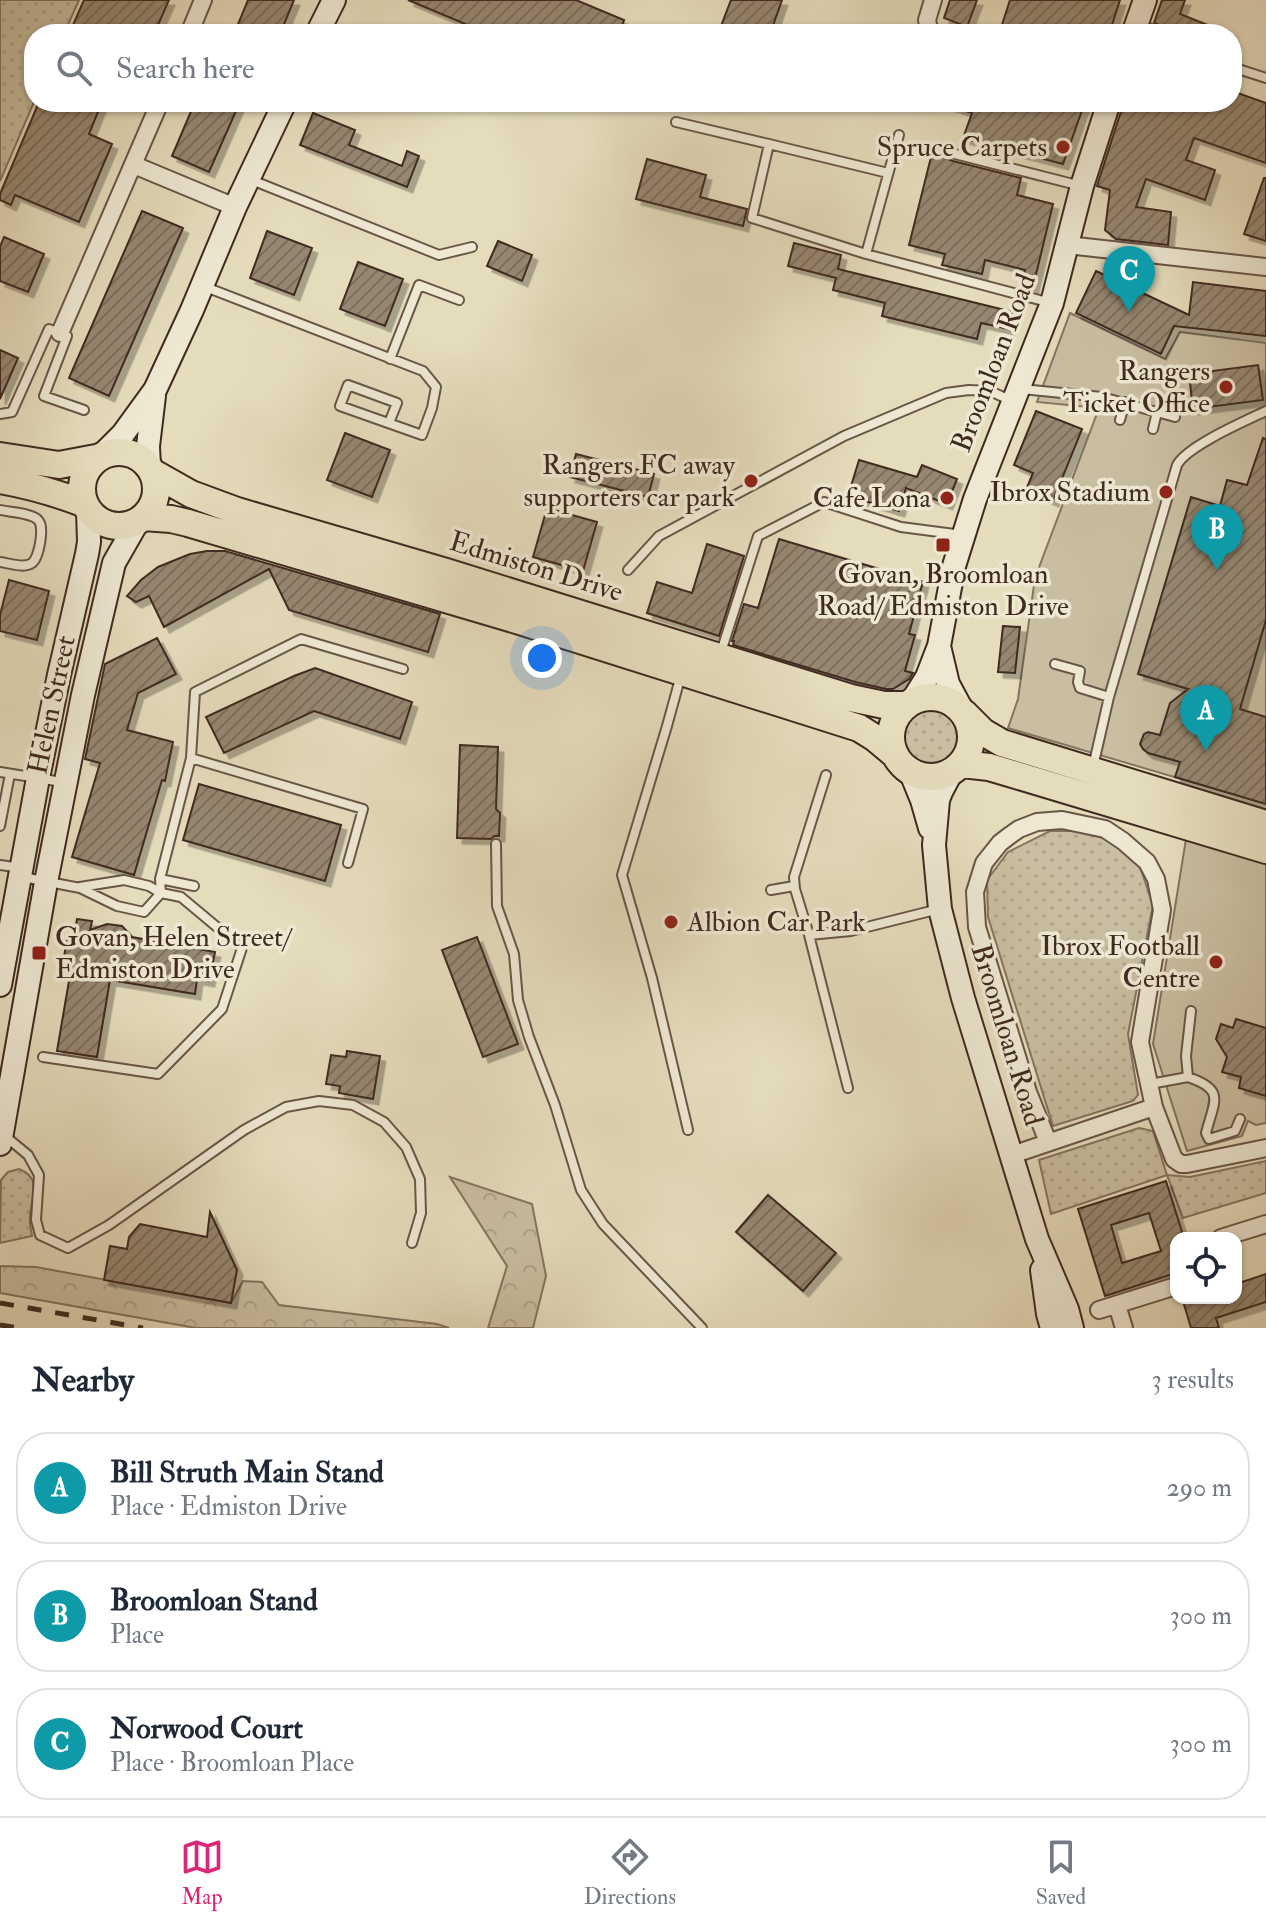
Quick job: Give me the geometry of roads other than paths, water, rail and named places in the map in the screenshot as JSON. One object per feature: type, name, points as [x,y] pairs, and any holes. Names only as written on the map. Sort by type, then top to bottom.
[{"type":"main road","points":[[0,456],[59,465],[125,452],[136,455],[150,470],[156,484],[151,507],[140,519],[119,526],[106,524],[86,507],[59,494],[0,480]]},
{"type":"main road","points":[[86,507],[82,483],[85,472],[99,457]]},
{"type":"main road","name":"Edmiston Drive","points":[[150,470],[191,494],[442,584],[522,608],[719,656],[851,698],[884,705],[909,703]]},
{"type":"main road","name":"Edmiston Drive","points":[[140,519],[171,519],[442,584]]},
{"type":"main road","name":"Edmiston Drive","points":[[522,608],[682,671],[859,728],[893,753]]},
{"type":"main road","points":[[964,713],[972,739],[969,753],[956,768],[938,777],[924,777],[911,773],[893,753],[891,727],[897,715],[909,703],[930,696],[943,698],[955,704],[964,713],[983,732],[1002,743],[1266,824]]},
{"type":"main road","points":[[956,768],[989,767],[1266,850]]},
{"type":"street","points":[[193,24],[203,0]]},
{"type":"street","points":[[322,24],[334,0]]},
{"type":"street","points":[[928,24],[933,0]]},
{"type":"street","points":[[1137,24],[1145,0]]},
{"type":"street","points":[[60,333],[156,112]]},
{"type":"street","points":[[99,457],[123,434],[155,390],[280,112]]},
{"type":"street","name":"Broomloan Road","points":[[909,703],[927,677],[939,646],[963,535],[986,466],[1052,303],[1082,186],[1106,112]]},
{"type":"street","points":[[134,165],[235,207]]},
{"type":"street","points":[[1067,245],[1266,267]]},
{"type":"street","points":[[150,470],[149,434],[155,390]]},
{"type":"street","name":"Helen Street","points":[[0,985],[14,870],[38,778],[87,554],[86,507]]},
{"type":"street","name":"Helen Street","points":[[1,1139],[6,1068],[83,695],[114,563],[140,519]]},
{"type":"street","name":"Broomloan Road","points":[[939,646],[948,684],[964,713]]},
{"type":"street","name":"Broomloan Road","points":[[934,845],[938,800],[956,768]]},
{"type":"street","name":"Broomloan Road","points":[[911,773],[934,845],[940,909],[963,998],[1037,1239],[1072,1328]]},
{"type":"street","points":[[1048,1142],[1028,1092],[975,916],[977,884],[984,863],[1000,843],[1019,829],[1037,822],[1062,820],[1105,829],[1134,849],[1147,862],[1156,879],[1162,910],[1140,1042],[1154,1107],[1174,1159],[1181,1164],[1266,1148]]},
{"type":"street","points":[[1012,1155],[1154,1107]]},
{"type":"street","points":[[1240,1232],[1266,1224]]},
{"type":"street","name":"Broomloan Road","points":[[1037,1239],[1052,1328]]},
{"type":"street","points":[[1099,1310],[1170,1288]]},
{"type":"street","points":[[1117,1305],[1124,1328]]},
{"type":"lane","points":[[1242,70],[1266,78]]},
{"type":"lane","points":[[676,122],[888,173]]},
{"type":"lane","points":[[866,254],[899,135]]},
{"type":"lane","points":[[769,144],[752,218],[866,254],[1052,303]]},
{"type":"lane","points":[[955,154],[1082,186]]},
{"type":"lane","points":[[248,178],[439,255],[472,247]]},
{"type":"lane","points":[[202,285],[423,371],[436,387],[422,435],[340,406],[348,385],[397,403],[389,423]]},
{"type":"lane","points":[[390,359],[419,285],[459,300]]},
{"type":"lane","points":[[0,414],[12,412],[49,329],[67,336],[44,396],[84,410]]},
{"type":"lane","points":[[628,570],[659,536],[844,436],[946,393],[969,390],[1015,395],[1102,397],[1175,417]]},
{"type":"lane","points":[[1120,420],[1125,402]]},
{"type":"lane","points":[[1092,772],[1109,697],[1180,459],[1266,411]]},
{"type":"lane","points":[[1153,429],[1157,412]]},
{"type":"lane","points":[[719,656],[758,536],[824,502],[901,527],[963,535]]},
{"type":"lane","points":[[0,510],[34,516],[39,520],[42,531],[36,559],[32,563],[0,562]]},
{"type":"lane","points":[[14,870],[46,882],[80,888],[117,906],[144,912],[161,893],[160,879],[191,758],[195,692],[301,639],[403,669]]},
{"type":"lane","points":[[1055,664],[1080,671],[1080,688],[1109,697]]},
{"type":"lane","points":[[682,671],[622,878],[652,978],[688,1130]]},
{"type":"lane","points":[[191,758],[363,809],[348,863]]},
{"type":"lane","points":[[0,826],[5,773],[66,783]]},
{"type":"lane","points":[[826,775],[794,877],[794,886],[848,1088]]},
{"type":"lane","points":[[496,844],[497,906],[514,954],[518,1000],[581,1190],[603,1224],[702,1328]]},
{"type":"lane","points":[[160,879],[194,886]]},
{"type":"lane","points":[[43,1057],[158,1074],[222,1009],[242,948],[181,897],[124,880],[80,888]]},
{"type":"lane","points":[[771,890],[794,886]]},
{"type":"lane","points":[[809,935],[851,931],[940,909]]},
{"type":"lane","points":[[1188,1077],[1186,1056],[1191,1011]]},
{"type":"lane","points":[[1150,1084],[1188,1077],[1205,1083],[1213,1091],[1214,1100],[1206,1133],[1209,1139],[1235,1131],[1240,1119]]},
{"type":"lane","points":[[1,1139],[28,1155],[39,1175],[36,1220],[40,1235],[68,1248],[109,1225],[244,1130],[286,1107],[319,1101],[353,1105],[384,1122],[406,1147],[420,1179],[421,1213],[412,1243]]},
{"type":"railway","points":[[0,1303],[143,1328]]},
{"type":"railway","points":[[0,1325],[19,1328]]},
{"type":"place","name":"Spruce Carpets","points":[[1063,147]]},
{"type":"place","name":"Norwood Court","points":[[1129,312]]},
{"type":"place","name":"Rangers Ticket Office","points":[[1226,387]]},
{"type":"place","name":"Rangers FC away supporters car park","points":[[751,481]]},
{"type":"place","name":"Ibrox Stadium","points":[[1166,492]]},
{"type":"place","name":"Cafe Lona","points":[[947,498]]},
{"type":"place","name":"Govan, Broomloan Road/ Edmiston Drive","points":[[943,545]]},
{"type":"place","name":"Broomloan Stand","points":[[1217,570]]},
{"type":"place","name":"Bill Struth Main Stand","points":[[1206,751]]},
{"type":"place","name":"Albion Car Park","points":[[671,922]]},
{"type":"place","name":"Govan, Helen Street/ Edmiston Drive","points":[[39,953]]},
{"type":"place","name":"Ibrox Football Centre","points":[[1216,962]]}]
